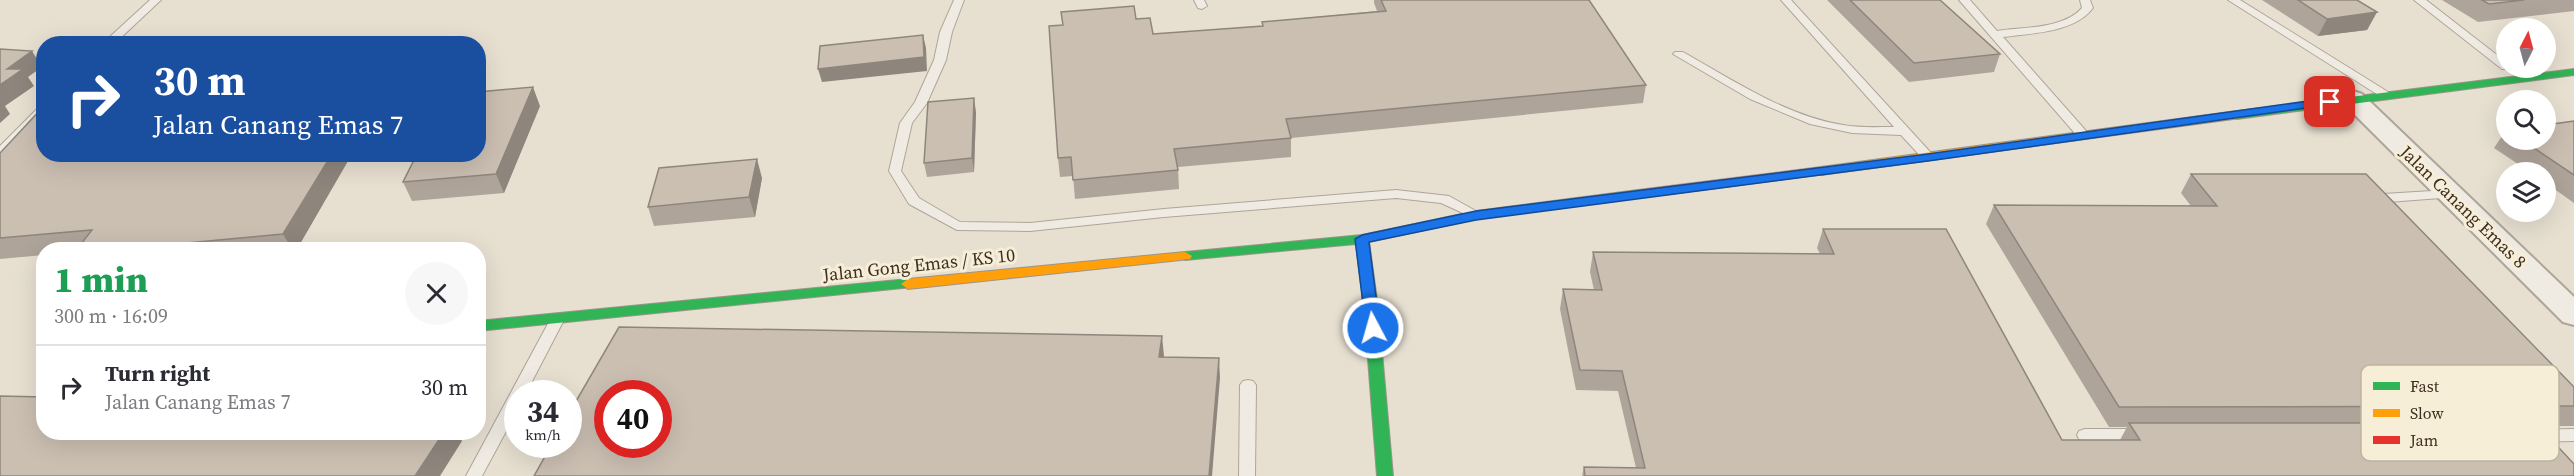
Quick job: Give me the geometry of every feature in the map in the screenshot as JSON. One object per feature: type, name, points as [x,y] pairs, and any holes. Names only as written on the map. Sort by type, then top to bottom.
[{"type":"street","name":"Jalan Gong Emas / KS 10","points":[[486,325],[1362,239],[1476,215],[1928,158],[2353,99],[2574,72]]},
{"type":"street","name":"Jalan Canang Emas 8","points":[[2353,99],[2574,315]]},
{"type":"street","points":[[1362,239],[1371,308],[1385,476]]},
{"type":"lane","points":[[116,36],[156,0]]},
{"type":"lane","points":[[959,0],[946,32],[940,60],[921,103],[906,123],[895,171],[914,201],[957,226],[1030,227],[1164,213],[1396,194],[1444,199],[1476,215]]},
{"type":"lane","points":[[1964,0],[2083,135]]},
{"type":"lane","points":[[1994,34],[2072,22],[2088,8],[2085,0]]},
{"type":"lane","points":[[2232,0],[2387,95]]},
{"type":"lane","points":[[2420,0],[2496,59]]},
{"type":"lane","points":[[1786,1],[1928,158]]},
{"type":"lane","points":[[1679,54],[1761,100],[1805,118],[1837,128],[1904,131]]},
{"type":"lane","points":[[0,153],[36,117]]},
{"type":"lane","points":[[2397,221],[2381,203],[2383,198],[2449,194]]},
{"type":"lane","points":[[525,380],[558,318]]},
{"type":"lane","points":[[1247,476],[1248,385]]},
{"type":"lane","points":[[474,476],[504,419]]},
{"type":"lane","points":[[2085,435],[2156,435]]},
{"type":"lane","points":[[2559,435],[2574,435]]},
{"type":"building","points":[[1381,0],[1589,0],[1646,85],[1286,119],[1291,138],[1174,149],[1178,170],[1073,180],[1071,157],[1058,158],[1049,26],[1063,25],[1061,12],[1134,6],[1136,19],[1150,18],[1153,34],[1263,26],[1262,22],[1386,11]]},
{"type":"building","points":[[1850,0],[1940,0],[2000,54],[1914,63]]},
{"type":"building","points":[[2298,0],[2357,0],[2377,12],[2327,19]]},
{"type":"building","points":[[2482,0],[2524,0],[2489,4]]},
{"type":"building","points":[[923,35],[924,57],[818,69],[820,46]]},
{"type":"building","points":[[0,49],[32,51],[7,69],[23,69],[0,85]]},
{"type":"building","points":[[533,87],[496,174],[403,182],[413,162],[486,162],[486,91]]},
{"type":"building","points":[[974,98],[972,158],[924,163],[928,102]]},
{"type":"building","points":[[36,115],[36,162],[327,162],[283,234],[198,242],[83,242],[92,230],[0,238],[0,153]]},
{"type":"building","points":[[2574,121],[2574,175],[2537,150],[2556,150],[2556,124]]},
{"type":"building","points":[[757,159],[749,197],[648,207],[659,168]]},
{"type":"building","points":[[2191,174],[2366,174],[2553,365],[2361,365],[2361,406],[2119,407],[1994,205],[2217,206]]},
{"type":"building","points":[[1823,229],[1946,229],[2062,440],[2140,440],[2129,423],[2361,423],[2361,461],[2559,461],[2559,448],[2574,464],[2574,476],[1585,476],[1584,467],[1645,468],[1622,371],[1580,370],[1563,289],[1602,290],[1593,252],[1834,254]]},
{"type":"building","points":[[619,327],[1162,336],[1159,357],[1219,358],[1209,476],[534,476],[544,458],[582,458],[582,391]]},
{"type":"building","points":[[2559,372],[2574,387],[2574,406],[2559,406]]},
{"type":"building","points":[[0,396],[36,397],[36,440],[439,440],[415,476],[0,476]]},
{"type":"traffic: fast","points":[[2237,115],[2574,72]]},
{"type":"traffic: fast","points":[[1385,476],[1371,307],[1362,239],[1476,215],[1638,194]]},
{"type":"traffic: fast","points":[[1185,256],[1362,239]]},
{"type":"traffic: fast","points":[[486,325],[908,284]]},
{"type":"traffic: slow","points":[[1821,171],[2237,115]]},
{"type":"traffic: slow","points":[[908,284],[1185,256]]},
{"type":"traffic: jam","points":[[1638,194],[1821,171]]},
{"type":"route","points":[[1373,328],[1362,239],[1476,215],[1928,158],[2330,102]]}]
